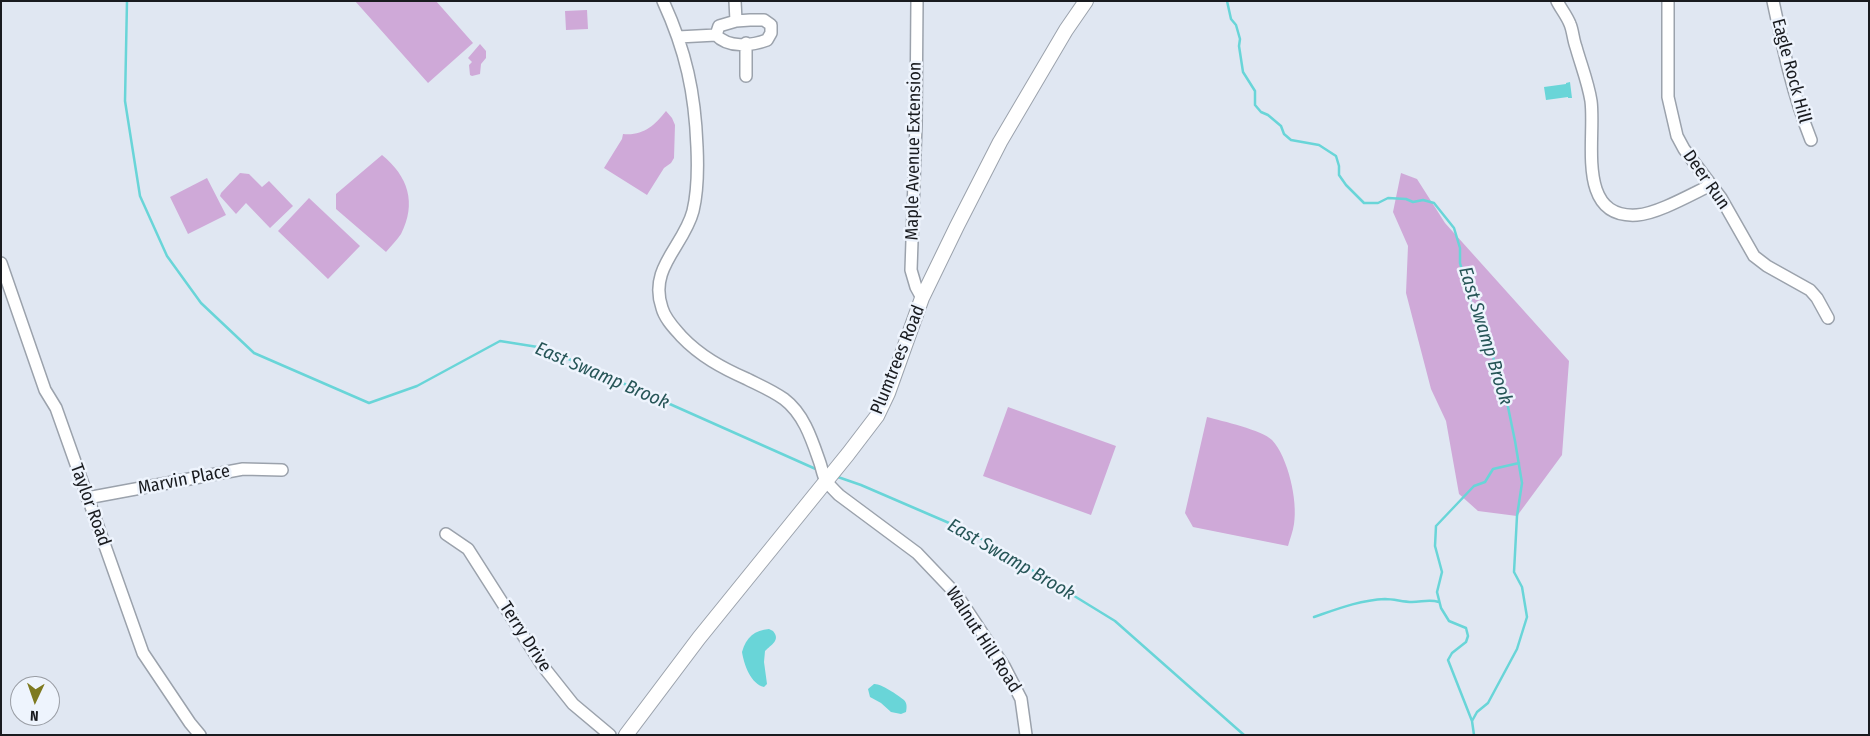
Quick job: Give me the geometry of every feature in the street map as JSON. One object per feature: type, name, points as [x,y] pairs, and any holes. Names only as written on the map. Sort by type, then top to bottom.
[{"type":"main road","name":"Plumtrees Road","points":[[626,735],[699,638],[871,425],[884,402],[922,298],[1000,142],[1066,30],[1086,1]]},
{"type":"street","points":[[663,1],[678,37],[690,73],[694,93],[697,135],[697,185],[692,213],[660,274],[658,288],[662,310],[667,319],[691,346],[710,361],[772,392],[794,408],[807,429],[826,479]]},
{"type":"street","points":[[735,1],[736,21]]},
{"type":"street","name":"Maple Avenue Extension","points":[[918,1],[916,124],[910,270],[922,298]]},
{"type":"street","points":[[1557,1],[1570,25],[1586,78],[1591,103],[1592,177],[1597,192],[1605,205],[1621,213],[1639,215],[1711,185]]},
{"type":"street","name":"Deer Run","points":[[1668,1],[1667,83],[1670,111],[1684,149],[1721,198],[1754,256],[1766,266],[1810,290],[1817,298],[1828,318]]},
{"type":"street","name":"Eagle Rock Hill","points":[[1773,1],[1798,105],[1811,140]]},
{"type":"street","points":[[678,37],[716,35],[721,40],[732,44],[760,43],[767,40],[771,33],[771,25],[764,20],[736,21],[719,26],[716,35]]},
{"type":"street","points":[[746,43],[746,76]]},
{"type":"street","name":"Taylor Road","points":[[1,263],[45,390],[56,408],[143,653],[200,735]]},
{"type":"street","name":"Marvin Place","points":[[87,498],[243,469],[282,470]]},
{"type":"street","name":"Walnut Hill Road","points":[[826,479],[839,495],[917,553],[957,595],[1004,666],[1020,699],[1026,735]]},
{"type":"street","name":"Terry Drive","points":[[446,534],[468,549],[542,665],[573,704],[610,735]]},
{"type":"shaded area","points":[[355,1],[436,1],[473,43],[428,83]]},
{"type":"shaded area","points":[[587,10],[588,29],[566,30],[565,11]]},
{"type":"shaded area","points":[[480,44],[486,51],[486,58],[481,64],[480,74],[472,76],[470,75],[469,65],[472,62],[468,58]]},
{"type":"shaded area","points":[[666,111],[675,125],[674,158],[664,168],[647,195],[604,168],[622,139],[623,134],[642,132],[648,129]]},
{"type":"shaded area","points":[[382,155],[391,163],[404,181],[409,201],[406,223],[401,234],[386,252],[336,209],[336,194]]},
{"type":"shaded area","points":[[240,173],[249,174],[262,187],[269,181],[293,206],[270,228],[246,203],[236,214],[220,196]]},
{"type":"shaded area","points":[[1401,173],[1417,179],[1445,223],[1569,361],[1562,455],[1517,516],[1478,511],[1459,494],[1446,421],[1431,389],[1406,293],[1408,246],[1393,212]]},
{"type":"shaded area","points":[[207,178],[226,215],[188,234],[170,197]]},
{"type":"shaded area","points":[[309,198],[360,246],[328,279],[278,231]]},
{"type":"shaded area","points":[[1008,407],[1116,446],[1091,515],[983,476]]},
{"type":"shaded area","points":[[1207,417],[1241,426],[1267,436],[1278,448],[1287,468],[1293,492],[1295,514],[1288,546],[1193,527],[1185,513]]},
{"type":"water","points":[[1570,82],[1572,98],[1546,100],[1544,87]]},
{"type":"water","points":[[769,629],[775,634],[776,640],[765,651],[764,662],[767,684],[764,687],[752,678],[744,663],[742,652],[746,642],[752,635]]},
{"type":"water","points":[[874,684],[885,687],[904,700],[906,702],[906,712],[901,714],[891,712],[881,703],[870,697],[868,689]]},
{"type":"waterway","name":"East Swamp Brook","points":[[127,1],[125,101],[140,196],[167,256],[201,303],[254,353],[369,403],[417,386],[500,341],[544,348],[818,470]]},
{"type":"waterway","name":"East Swamp Brook","points":[[1227,1],[1231,19],[1236,25],[1240,39],[1239,46],[1243,72],[1255,91],[1255,105],[1261,112],[1268,115],[1281,126],[1284,134],[1291,140],[1319,145],[1336,156],[1339,175],[1364,203],[1378,203],[1388,198],[1406,199],[1413,202],[1423,200],[1434,203],[1454,228],[1460,248],[1460,263],[1471,303],[1488,340],[1508,407],[1522,483],[1517,516],[1514,572],[1522,587],[1527,617],[1517,649],[1488,703],[1477,712],[1472,721],[1474,735]]},
{"type":"waterway","points":[[1472,721],[1448,660],[1452,653],[1466,642],[1468,636],[1466,628],[1449,621],[1441,608],[1437,592],[1442,572],[1435,546],[1436,526],[1474,486],[1485,482],[1493,469],[1519,463]]},
{"type":"waterway","name":"East Swamp Brook","points":[[835,476],[861,485],[970,532],[1115,621],[1244,735]]},
{"type":"waterway","points":[[1314,617],[1367,601],[1385,599],[1409,602],[1439,602]]}]
